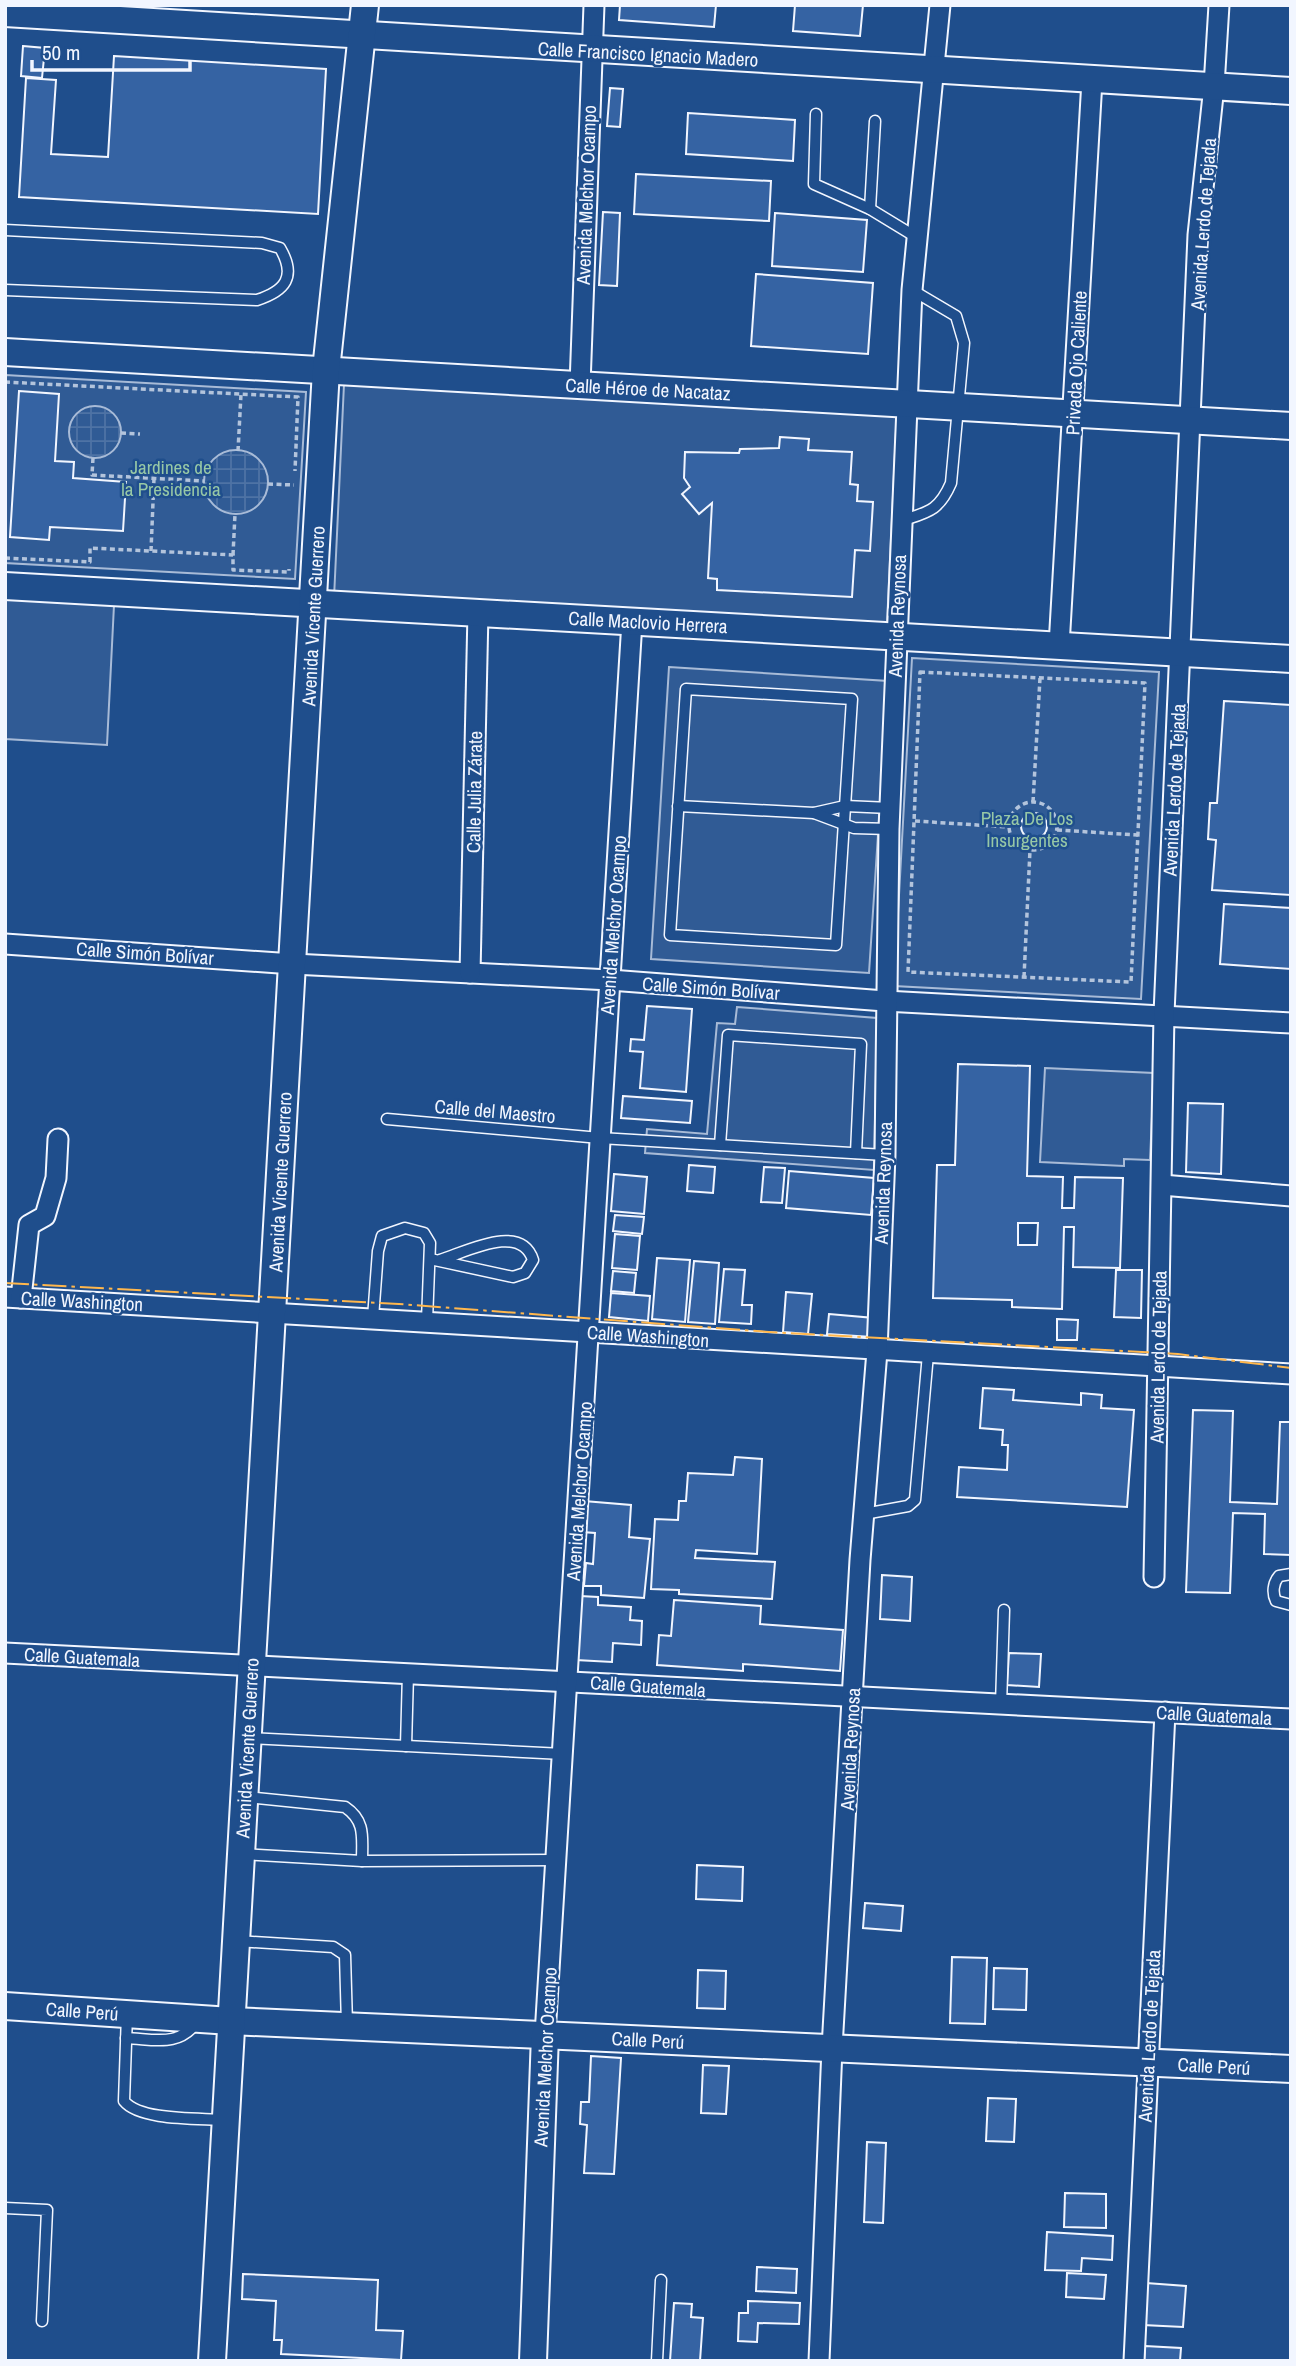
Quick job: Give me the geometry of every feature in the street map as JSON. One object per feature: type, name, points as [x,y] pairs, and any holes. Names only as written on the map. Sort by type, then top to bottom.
[{"type":"street","name":"Avenida Vicente Guerrero","points":[[212,2361],[326,370],[365,5]]},
{"type":"street","name":"Avenida Melchor Ocampo","points":[[580,385],[594,5]]},
{"type":"street","name":"Avenida Reynosa","points":[[818,2361],[832,2048],[864,1514],[877,1351],[885,1155],[889,830],[912,290],[940,5]]},
{"type":"street","name":"Avenida Lerdo de Tejada","points":[[1154,1577],[1164,1014],[1199,235],[1219,5]]},
{"type":"street","name":"Calle Francisco Ignacio Madero","points":[[5,13],[129,13],[363,36],[1291,91]]},
{"type":"street","name":"Privada Ojo Caliente","points":[[1059,646],[1092,80]]},
{"type":"street","name":"Calle Héroe de Nacataz","points":[[5,352],[1291,426]]},
{"type":"street","name":"Calle Maclovio Herrera","points":[[5,586],[1291,659]]},
{"type":"street","name":"Calle Julia Zárate","points":[[470,973],[478,612]]},
{"type":"street","name":"Avenida Melchor Ocampo","points":[[533,2361],[545,2035],[632,621]]},
{"type":"street","name":"Calle Simón Bolívar","points":[[5,944],[293,964],[610,980],[885,1001],[1164,1014],[1291,1023]]},
{"type":"street","points":[[13,1298],[29,1225],[44,1216],[56,1178],[58,1139]]},
{"type":"street","points":[[1162,1185],[1291,1196]]},
{"type":"street","name":"Calle Washington","points":[[13,1298],[273,1311],[877,1351],[1291,1374]]},
{"type":"street","name":"Calle Guatemala","points":[[5,1653],[567,1681],[854,1699],[1291,1719]]},
{"type":"street","name":"Avenida Lerdo de Tejada","points":[[1134,2361],[1165,1712]]},
{"type":"street","name":"Calle Perú","points":[[5,2006],[126,2026],[200,2018],[1291,2069]]},
{"type":"lane","points":[[816,114],[814,184],[870,209],[916,237]]},
{"type":"lane","points":[[870,209],[875,121]]},
{"type":"lane","points":[[5,230],[262,243],[280,248],[288,262],[287,279],[277,293],[257,300],[5,290]]},
{"type":"lane","points":[[901,521],[931,511],[943,500],[951,483],[964,343],[956,316],[912,290]]},
{"type":"lane","points":[[686,689],[852,699],[836,945],[670,934],[678,806],[686,689]]},
{"type":"lane","points":[[678,806],[814,813],[845,806],[890,808]]},
{"type":"lane","points":[[814,813],[843,825],[889,830]]},
{"type":"lane","points":[[720,1145],[728,1035],[859,1042],[856,1153]]},
{"type":"lane","name":"Calle del Maestro","points":[[387,1119],[600,1138],[885,1155]]},
{"type":"lane","points":[[373,1318],[377,1251],[382,1236],[405,1228],[424,1233],[435,1259],[427,1321]]},
{"type":"lane","points":[[500,1241],[521,1243],[529,1249],[533,1260],[525,1273],[513,1277],[435,1259],[500,1241]]},
{"type":"lane","points":[[864,1514],[908,1506],[915,1500],[928,1354]]},
{"type":"lane","points":[[1291,1574],[1279,1576],[1275,1581],[1273,1596],[1276,1601],[1291,1605]]},
{"type":"lane","points":[[1001,1705],[1004,1610]]},
{"type":"lane","points":[[406,1746],[408,1673]]},
{"type":"lane","points":[[248,1738],[562,1754]]},
{"type":"lane","points":[[244,1797],[345,1807],[356,1815],[362,1826],[362,1861]]},
{"type":"lane","points":[[241,1854],[362,1861],[556,1860]]},
{"type":"lane","points":[[236,1941],[333,1947],[345,1955],[347,2026]]},
{"type":"lane","points":[[126,2026],[124,2101],[129,2107],[152,2114],[226,2120]]},
{"type":"lane","points":[[5,2208],[47,2210],[41,2321]]},
{"type":"lane","points":[[657,2361],[661,2280]]},
{"type":"path","points":[[5,382],[298,397],[293,498]]},
{"type":"path","points":[[238,451],[241,394]]},
{"type":"path","points":[[121,433],[140,434]]},
{"type":"path","points":[[93,458],[92,475],[204,481]]},
{"type":"path","points":[[151,551],[154,478]]},
{"type":"path","points":[[268,484],[294,485]]},
{"type":"path","points":[[235,514],[233,570],[289,572],[290,560]]},
{"type":"path","points":[[5,558],[90,562],[90,548],[233,555]]},
{"type":"path","points":[[920,672],[1145,683],[1131,982],[908,972],[915,821],[920,672]]},
{"type":"path","points":[[1034,802],[1040,678]]},
{"type":"path","points":[[1034,802],[1052,812],[1057,830],[1051,843],[1044,848],[1030,850],[1013,841],[1008,827],[1014,810],[1034,802]]},
{"type":"path","points":[[915,821],[1008,827]]},
{"type":"path","points":[[1057,830],[1138,835]]},
{"type":"path","points":[[1024,977],[1030,850]]},
{"type":"shaded area","name":"Jardines de la Presidencia","points":[[5,375],[306,392],[295,579],[5,563]]},
{"type":"shaded area","points":[[344,384],[897,410],[887,624],[334,598]]},
{"type":"shaded area","points":[[95,406],[105,408],[113,414],[119,422],[119,442],[113,450],[105,456],[95,458],[85,456],[77,450],[71,442],[69,432],[71,422],[77,414],[85,408]]},
{"type":"shaded area","points":[[236,450],[254,456],[262,464],[268,482],[262,500],[254,508],[236,514],[218,508],[210,500],[204,482],[210,464],[218,456]]},
{"type":"shaded area","points":[[5,599],[114,605],[107,745],[5,739]]},
{"type":"shaded area","name":"Plaza De Los Insurgentes","points":[[912,658],[1159,672],[1141,999],[894,986]]},
{"type":"shaded area","points":[[669,667],[888,681],[869,973],[651,959]]},
{"type":"shaded area","points":[[737,1007],[877,1018],[874,1170],[645,1153],[647,1129],[707,1134],[717,1023],[735,1024]]},
{"type":"shaded area","points":[[1045,1068],[1154,1073],[1150,1160],[1124,1159],[1124,1166],[1040,1162]]},
{"type":"building","points":[[620,5],[716,5],[714,27],[619,20]]},
{"type":"building","points":[[795,5],[863,5],[860,36],[793,31]]},
{"type":"building","points":[[23,46],[45,48],[42,78],[21,76]]},
{"type":"building","points":[[114,56],[326,69],[318,214],[19,197],[26,78],[56,80],[51,154],[108,157]]},
{"type":"building","points":[[610,88],[623,89],[620,127],[607,126]]},
{"type":"building","points":[[688,113],[795,120],[793,161],[686,154]]},
{"type":"building","points":[[636,174],[771,181],[769,221],[634,214]]},
{"type":"building","points":[[603,212],[620,213],[617,286],[599,285]]},
{"type":"building","points":[[775,213],[867,220],[863,272],[772,266]]},
{"type":"building","points":[[756,274],[873,283],[868,354],[751,346]]},
{"type":"building","points":[[19,391],[59,394],[55,461],[74,462],[73,478],[126,482],[123,531],[50,527],[49,540],[10,537]]},
{"type":"building","points":[[780,437],[809,439],[808,450],[852,452],[850,484],[858,485],[857,501],[873,502],[870,551],[855,550],[852,597],[717,590],[717,579],[708,578],[712,503],[699,514],[682,494],[690,487],[684,478],[685,452],[739,453],[740,449],[779,448]]},
{"type":"building","points":[[1224,701],[1291,705],[1291,895],[1212,890],[1216,840],[1208,839],[1210,803],[1217,803]]},
{"type":"building","points":[[1034,813],[1043,817],[1047,826],[1043,835],[1034,839],[1025,835],[1021,826],[1025,817]]},
{"type":"building","points":[[1224,904],[1291,908],[1291,969],[1220,964]]},
{"type":"building","points":[[647,1006],[692,1009],[686,1092],[640,1088],[643,1052],[630,1051],[631,1039],[644,1040]]},
{"type":"building","points":[[958,1064],[1030,1066],[1027,1176],[1063,1177],[1062,1208],[1074,1208],[1075,1177],[1123,1178],[1120,1268],[1073,1267],[1074,1227],[1064,1227],[1062,1309],[1012,1307],[1012,1300],[933,1298],[937,1165],[955,1165]],"holes":[[[1018,1223],[1038,1223],[1037,1245],[1018,1245]]]},
{"type":"building","points":[[623,1096],[692,1101],[690,1123],[621,1118]]},
{"type":"building","points":[[1188,1103],[1223,1104],[1221,1174],[1186,1172]]},
{"type":"building","points":[[689,1165],[715,1167],[713,1193],[687,1191]]},
{"type":"building","points":[[764,1167],[785,1168],[782,1203],[761,1202]]},
{"type":"building","points":[[789,1171],[874,1178],[871,1215],[786,1208]]},
{"type":"building","points":[[614,1174],[647,1177],[644,1214],[611,1211]]},
{"type":"building","points":[[615,1215],[644,1217],[642,1234],[613,1231]]},
{"type":"building","points":[[615,1234],[640,1236],[637,1270],[612,1268]]},
{"type":"building","points":[[657,1258],[690,1260],[685,1322],[652,1319]]},
{"type":"building","points":[[694,1261],[719,1263],[715,1324],[688,1322]]},
{"type":"building","points":[[724,1269],[745,1270],[742,1305],[752,1305],[751,1324],[719,1322]]},
{"type":"building","points":[[1116,1270],[1142,1270],[1141,1318],[1114,1317]]},
{"type":"building","points":[[613,1271],[636,1273],[634,1293],[611,1291]]},
{"type":"building","points":[[786,1292],[812,1294],[808,1334],[783,1332]]},
{"type":"building","points":[[611,1293],[650,1296],[648,1321],[609,1317]]},
{"type":"building","points":[[829,1314],[874,1318],[872,1337],[827,1334]]},
{"type":"building","points":[[1057,1319],[1078,1320],[1077,1340],[1057,1340]]},
{"type":"building","points":[[983,1388],[1014,1390],[1013,1400],[1081,1405],[1081,1393],[1102,1395],[1101,1408],[1134,1410],[1127,1507],[957,1497],[959,1467],[1007,1470],[1008,1445],[1002,1445],[1003,1430],[980,1428]]},
{"type":"building","points":[[1193,1410],[1233,1411],[1230,1502],[1277,1504],[1280,1422],[1291,1422],[1291,1555],[1264,1554],[1265,1514],[1233,1513],[1230,1593],[1186,1592]]},
{"type":"building","points":[[735,1457],[762,1459],[757,1554],[696,1550],[695,1558],[775,1562],[772,1599],[679,1594],[679,1590],[651,1589],[655,1519],[678,1520],[679,1501],[686,1501],[688,1473],[733,1475]]},
{"type":"building","points":[[584,1501],[631,1505],[629,1537],[650,1539],[644,1598],[601,1595],[601,1586],[584,1586],[586,1563],[593,1564],[595,1533],[582,1532]]},
{"type":"building","points":[[882,1575],[912,1577],[910,1621],[880,1619]]},
{"type":"building","points":[[580,1596],[598,1597],[598,1605],[631,1607],[630,1620],[642,1621],[641,1645],[613,1643],[612,1662],[576,1660]]},
{"type":"building","points":[[674,1600],[761,1606],[760,1624],[843,1630],[840,1671],[743,1664],[743,1671],[657,1665],[659,1635],[671,1636]]},
{"type":"building","points":[[1009,1653],[1041,1654],[1039,1687],[1007,1685]]},
{"type":"building","points":[[697,1865],[743,1867],[742,1901],[696,1899]]},
{"type":"building","points":[[865,1903],[903,1906],[901,1931],[863,1928]]},
{"type":"building","points":[[952,1957],[987,1958],[985,2024],[950,2023]]},
{"type":"building","points":[[994,1968],[1027,1969],[1026,2010],[993,2009]]},
{"type":"building","points":[[698,1970],[726,1971],[725,2009],[697,2008]]},
{"type":"building","points":[[591,2056],[621,2058],[614,2174],[584,2173],[587,2125],[580,2124],[581,2102],[589,2102]]},
{"type":"building","points":[[703,2065],[729,2066],[726,2114],[701,2113]]},
{"type":"building","points":[[988,2098],[1016,2099],[1014,2142],[986,2141]]},
{"type":"building","points":[[867,2142],[886,2143],[883,2223],[864,2222]]},
{"type":"building","points":[[1065,2193],[1106,2194],[1106,2228],[1064,2227]]},
{"type":"building","points":[[1047,2232],[1113,2236],[1112,2260],[1082,2258],[1081,2271],[1045,2270]]},
{"type":"building","points":[[757,2267],[797,2269],[796,2293],[756,2291]]},
{"type":"building","points":[[1067,2273],[1106,2275],[1104,2299],[1066,2297]]},
{"type":"building","points":[[243,2274],[378,2280],[376,2330],[403,2331],[401,2360],[281,2354],[282,2340],[274,2340],[276,2301],[242,2299]]},
{"type":"building","points":[[1146,2283],[1186,2286],[1183,2327],[1143,2325]]},
{"type":"building","points":[[748,2301],[800,2303],[799,2324],[758,2323],[757,2342],[738,2341],[739,2313],[748,2313]]},
{"type":"building","points":[[674,2303],[692,2304],[691,2317],[703,2318],[700,2361],[670,2361]]},
{"type":"building","points":[[1145,2346],[1181,2348],[1180,2361],[1144,2361]]},
{"type":"power","points":[[5,1283],[399,1304],[769,1332],[1178,1354],[1291,1368]]}]
